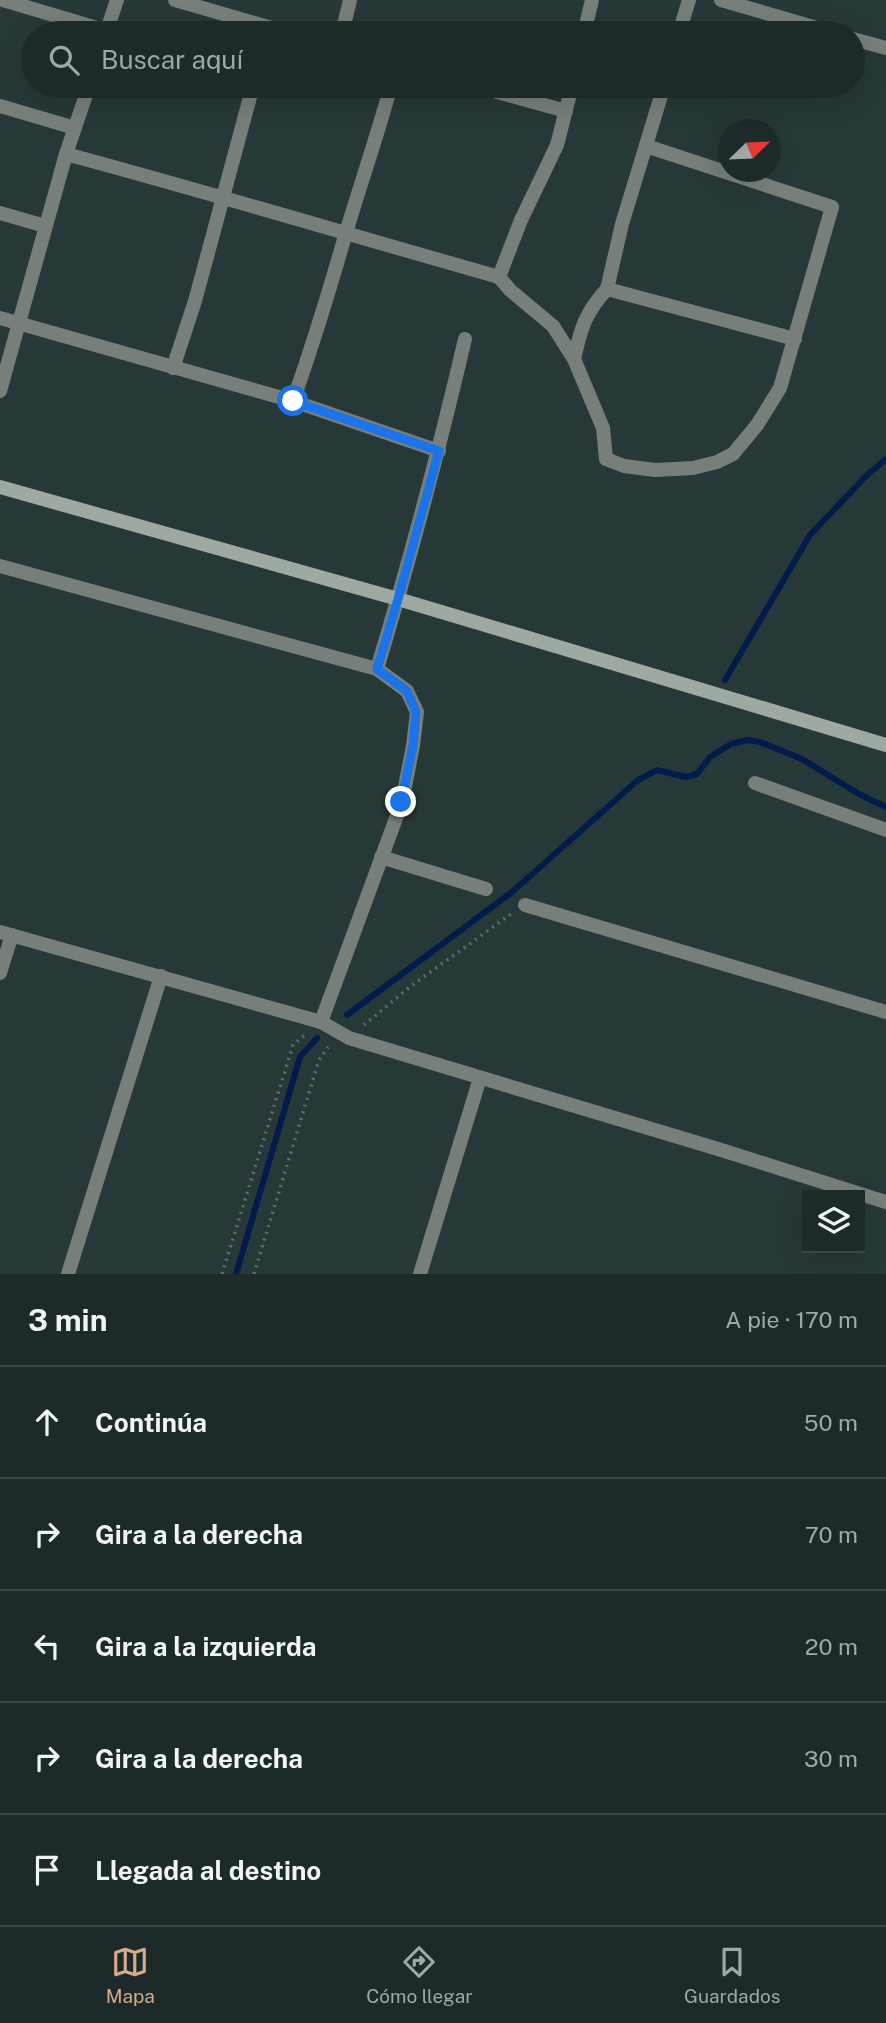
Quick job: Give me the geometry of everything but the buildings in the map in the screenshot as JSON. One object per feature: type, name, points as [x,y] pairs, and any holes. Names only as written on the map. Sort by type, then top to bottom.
[{"type":"street","points":[[3,0],[71,21]]},
{"type":"street","points":[[110,21],[117,0]]},
{"type":"street","points":[[175,0],[240,21]]},
{"type":"street","points":[[344,21],[350,0]]},
{"type":"street","points":[[587,21],[592,0]]},
{"type":"street","points":[[683,21],[689,0]]},
{"type":"street","points":[[721,0],[793,21]]},
{"type":"street","points":[[865,42],[886,48]]},
{"type":"street","points":[[0,391],[45,226],[85,98]]},
{"type":"street","points":[[173,368],[195,301],[250,98]]},
{"type":"street","points":[[293,401],[316,335],[388,98]]},
{"type":"street","points":[[519,98],[566,111]]},
{"type":"street","points":[[499,277],[521,220],[557,145],[569,98]]},
{"type":"street","points":[[574,359],[586,314],[607,289],[622,224],[660,98]]},
{"type":"street","points":[[0,106],[75,128]]},
{"type":"street","points":[[66,154],[222,196],[499,277],[510,290],[553,326],[574,359],[603,428],[606,459],[624,466],[655,470],[693,468],[717,462],[733,454],[757,425],[780,387],[832,207],[646,146]]},
{"type":"street","points":[[0,213],[45,226]]},
{"type":"street","points":[[607,289],[795,339]]},
{"type":"street","points":[[0,318],[293,401],[439,451]]},
{"type":"street","points":[[377,669],[439,451],[464,339]]},
{"type":"street","points":[[0,487],[398,599],[886,745]]},
{"type":"street","points":[[0,566],[377,669],[407,691],[416,712],[413,746],[404,791],[321,1022]]},
{"type":"street","points":[[755,783],[886,830]]},
{"type":"street","points":[[381,857],[486,889]]},
{"type":"street","points":[[524,905],[886,1012]]},
{"type":"street","points":[[0,973],[6,933],[321,1022],[349,1038],[886,1202]]},
{"type":"street","points":[[68,1274],[161,976]]},
{"type":"street","points":[[419,1274],[480,1078]]},
{"type":"path","points":[[254,1274],[319,1060],[325,1048],[349,1038],[411,986],[524,905]]},
{"type":"path","points":[[222,1274],[293,1045],[321,1022]]},
{"type":"waterway","points":[[725,680],[810,535],[868,474],[886,459]]},
{"type":"waterway","points":[[347,1015],[512,892],[638,780],[657,770],[686,777],[697,774],[710,757],[731,744],[747,740],[760,742],[802,759],[859,794],[886,807]]},
{"type":"waterway","points":[[236,1274],[300,1057],[317,1038]]},
{"type":"route","points":[[293,401],[439,451],[377,669],[407,691],[416,712],[413,746],[401,802]]}]
